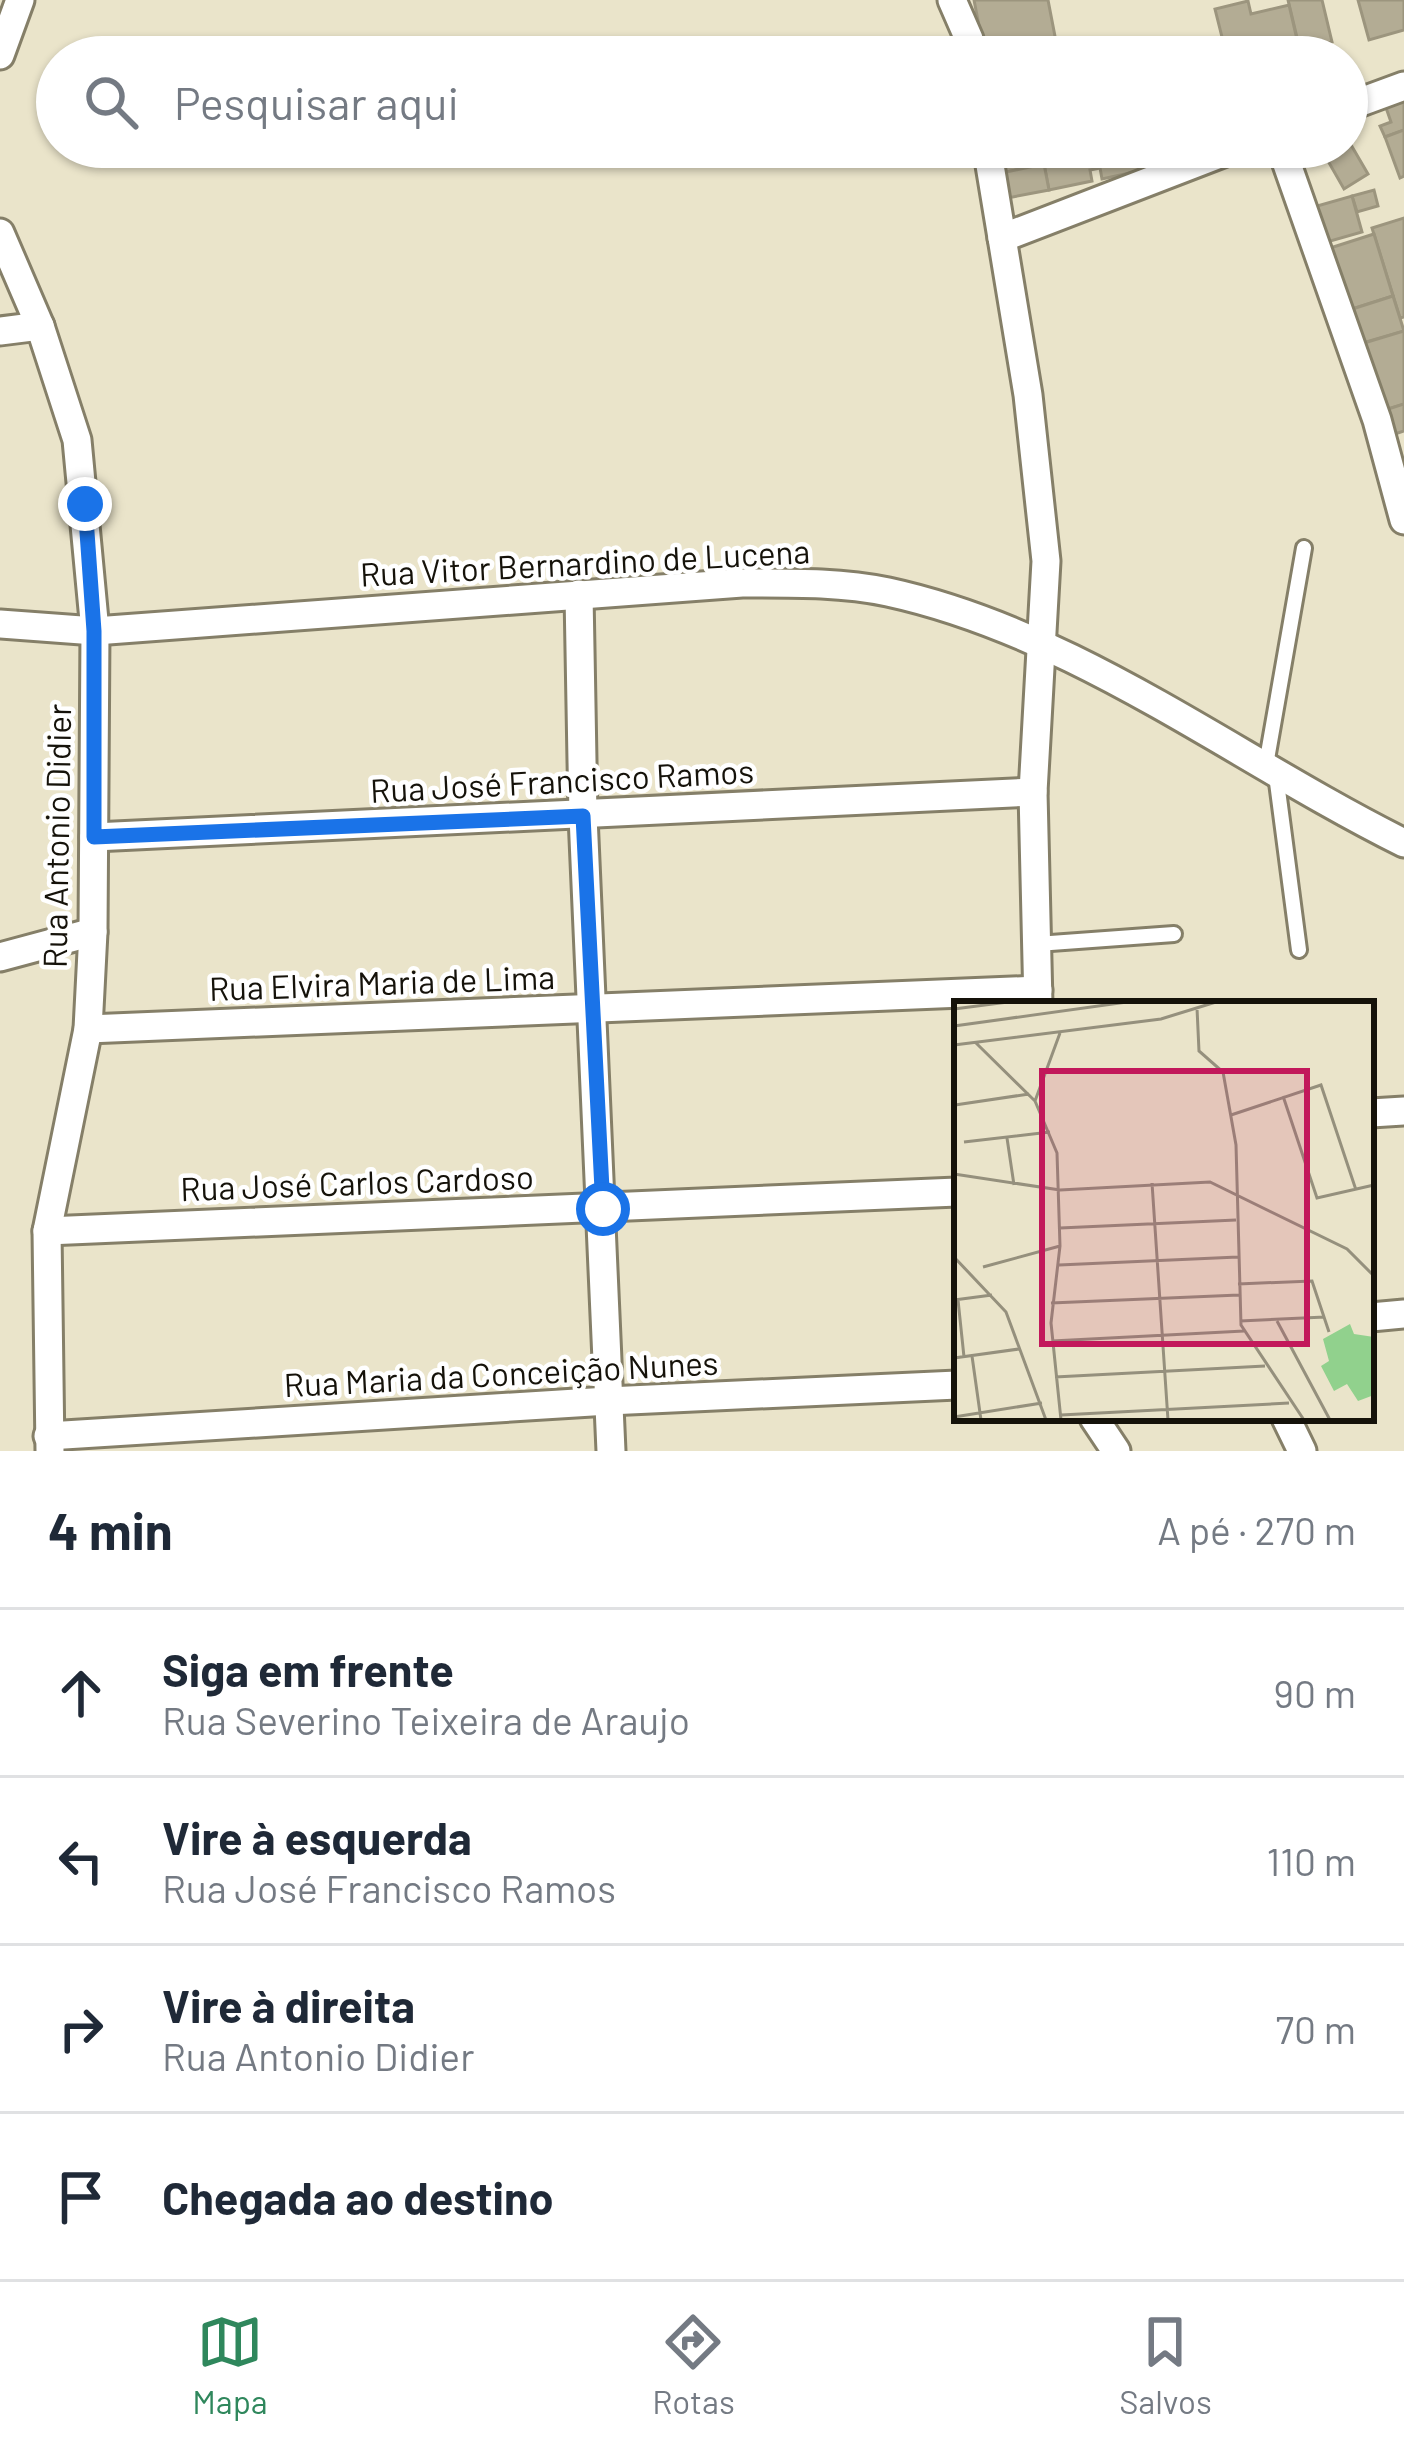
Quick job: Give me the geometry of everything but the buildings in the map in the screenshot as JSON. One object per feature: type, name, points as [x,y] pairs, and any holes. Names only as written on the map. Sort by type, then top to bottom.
[{"type":"street","points":[[0,55],[20,0]]},
{"type":"street","points":[[952,0],[967,36]]},
{"type":"street","points":[[1368,99],[1404,86]]},
{"type":"street","points":[[990,168],[1028,395],[1046,561],[1033,792],[1038,997]]},
{"type":"street","points":[[1002,238],[1184,168]]},
{"type":"street","points":[[1288,168],[1377,420],[1404,520]]},
{"type":"street","name":"Rua Antonio Didier","points":[[0,233],[40,326],[77,440],[94,631],[88,1029],[47,1231],[49,1444]]},
{"type":"street","points":[[0,331],[40,326]]},
{"type":"street","name":"Rua Vitor Bernardino de Lucena","points":[[0,624],[94,631],[742,583],[816,583],[888,592],[1042,646],[1404,843]]},
{"type":"street","points":[[579,594],[583,816],[611,1451]]},
{"type":"street","name":"Rua José Francisco Ramos","points":[[94,837],[1033,792]]},
{"type":"street","points":[[0,957],[93,932]]},
{"type":"street","name":"Rua Elvira Maria de Lima","points":[[88,1029],[1038,997]]},
{"type":"street","points":[[1374,1113],[1404,1111]]},
{"type":"street","name":"Rua José Carlos Cardoso","points":[[47,1231],[954,1192]]},
{"type":"street","points":[[1374,1317],[1404,1314]]},
{"type":"street","name":"Rua Maria da Conceição Nunes","points":[[49,1444],[608,1401],[954,1385]]},
{"type":"street","points":[[1096,1421],[1116,1451]]},
{"type":"street","points":[[1287,1421],[1302,1451]]},
{"type":"lane","points":[[1299,950],[1271,768],[1304,548]]},
{"type":"lane","points":[[1037,944],[1174,934]]},
{"type":"route","points":[[85,504],[94,631],[94,837],[583,816],[603,1209]]}]
